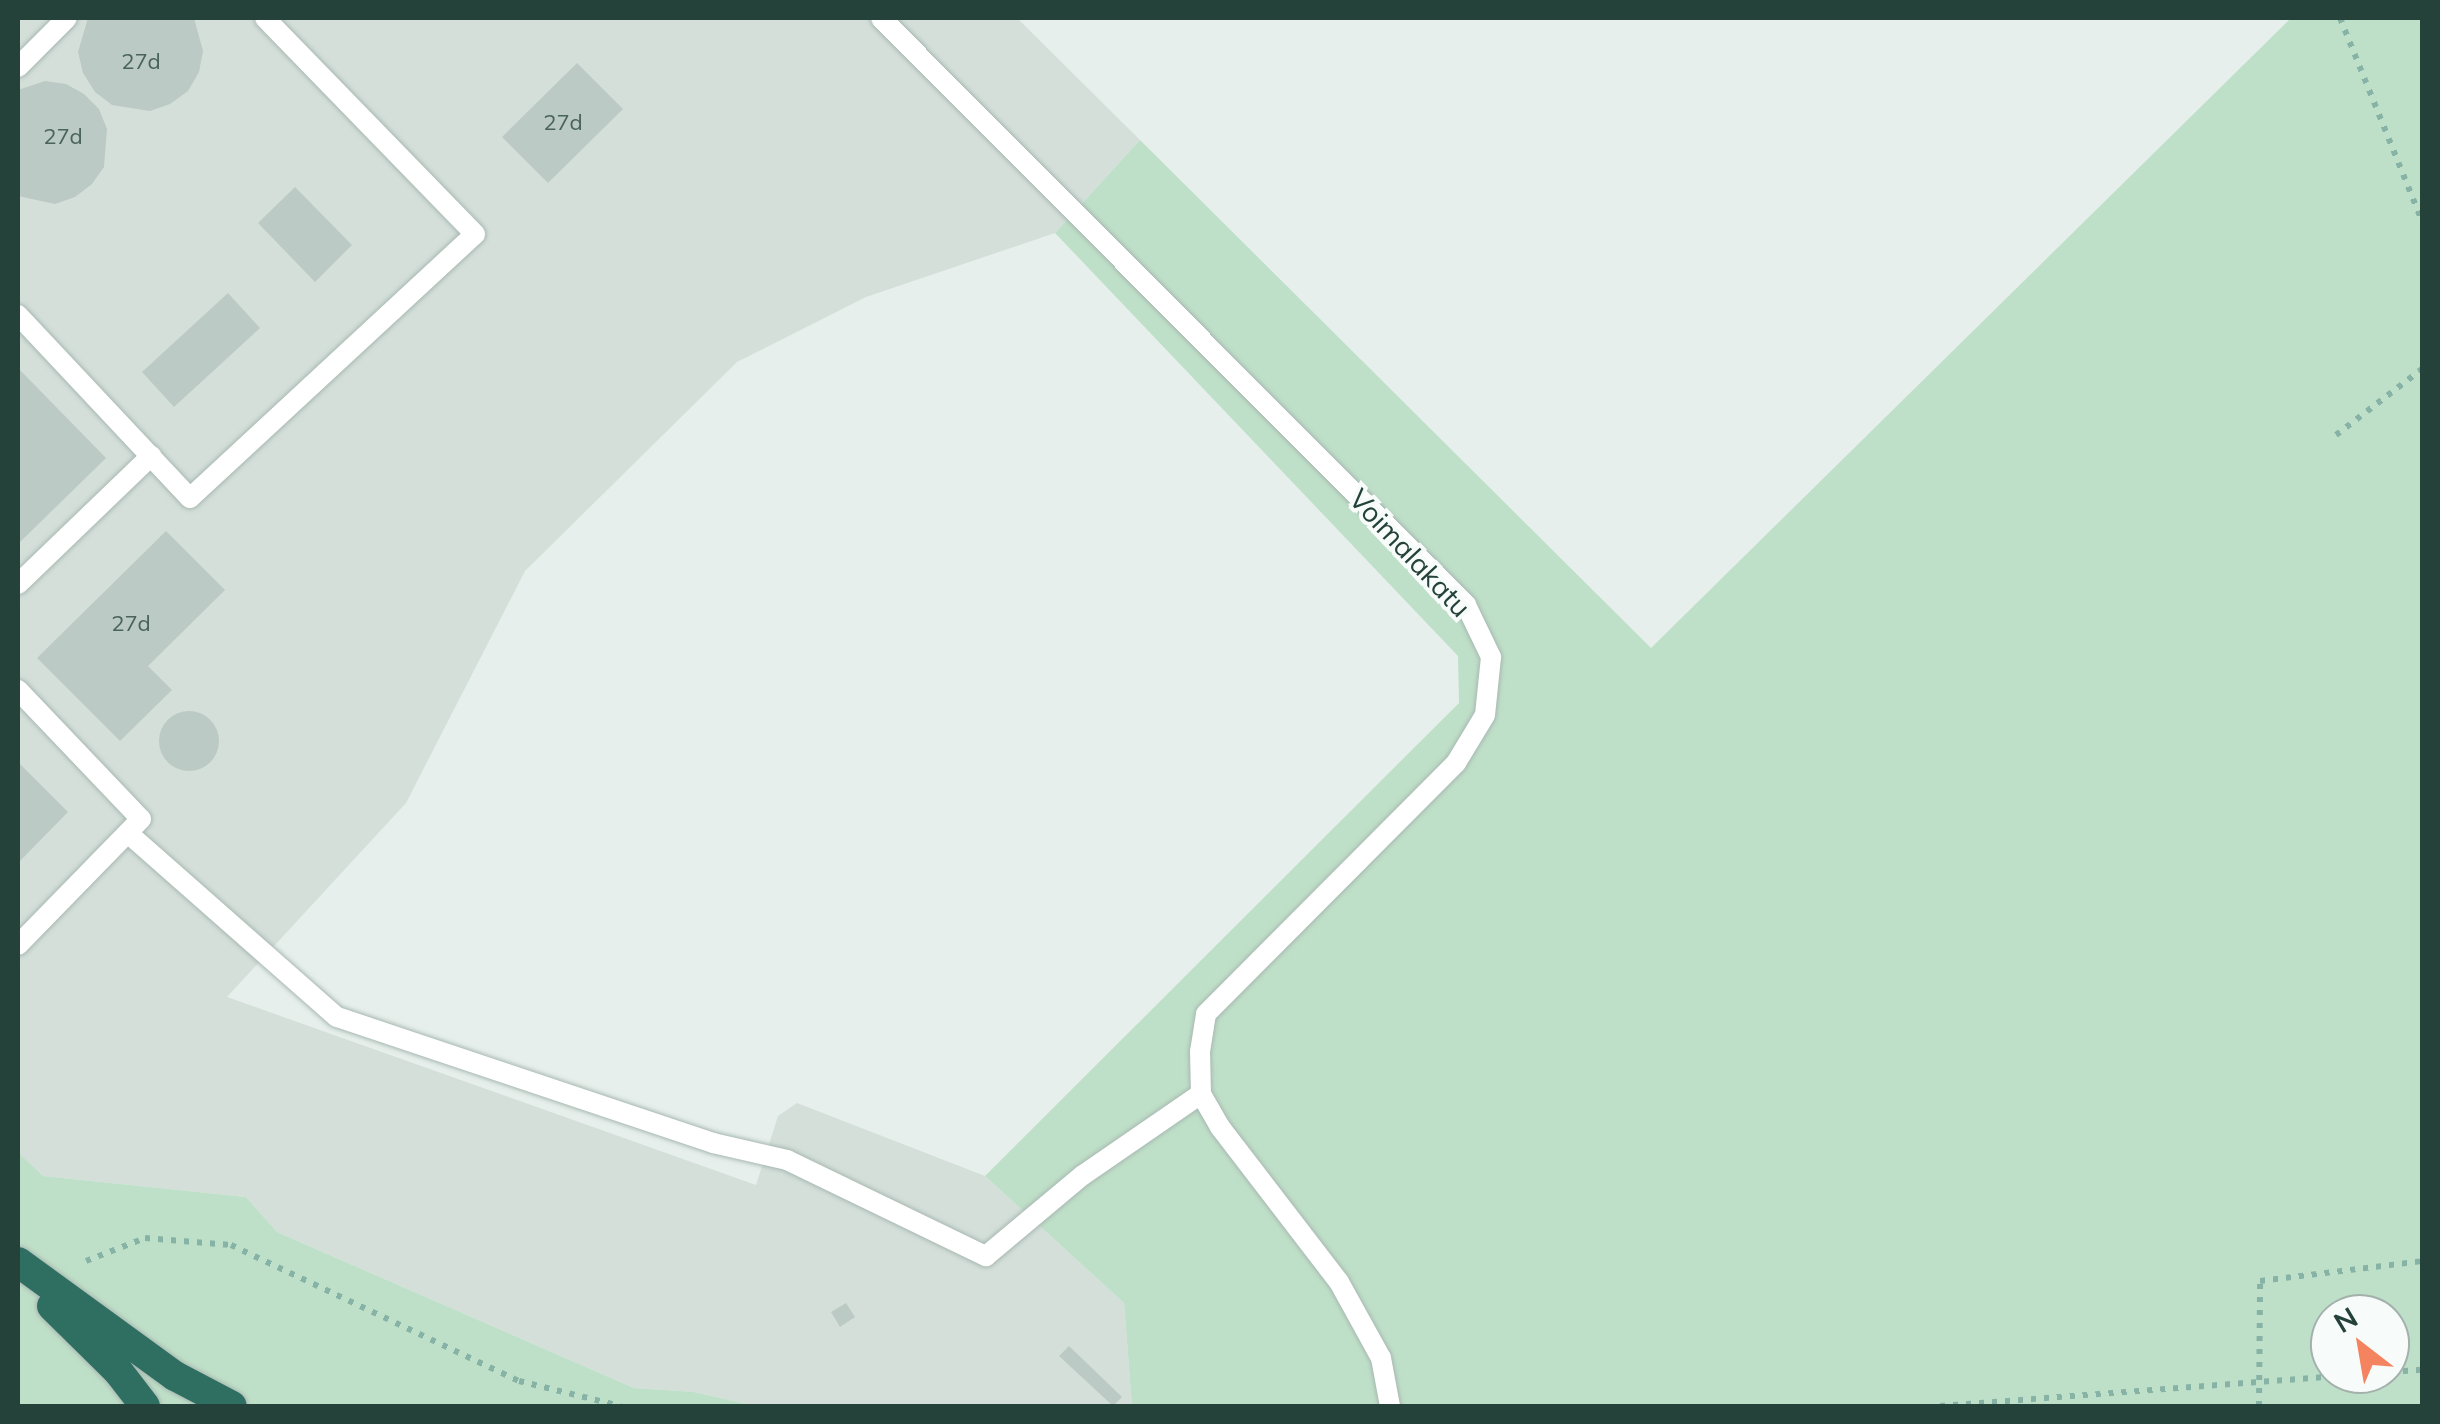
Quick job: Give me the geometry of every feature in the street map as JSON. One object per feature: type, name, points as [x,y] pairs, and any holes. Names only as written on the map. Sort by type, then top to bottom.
[{"type":"highway","points":[[18,1262],[174,1376],[232,1406]]},
{"type":"highway","points":[[18,1273],[118,1371],[145,1406]]},
{"type":"lane","points":[[18,67],[67,18]]},
{"type":"lane","points":[[18,315],[190,498],[475,234],[265,18]]},
{"type":"lane","name":"Voimalakatu","points":[[881,18],[1466,605],[1492,657],[1485,716],[1456,763],[1206,1014],[1200,1051],[1202,1094],[1220,1128],[1339,1282],[1381,1358],[1390,1406]]},
{"type":"lane","points":[[18,584],[152,456]]},
{"type":"lane","points":[[18,690],[141,819],[18,945]]},
{"type":"lane","points":[[128,833],[337,1017],[713,1144],[787,1160],[986,1256],[1083,1175],[1202,1094]]},
{"type":"path","points":[[2340,18],[2422,221]]},
{"type":"path","points":[[2336,435],[2422,369]]},
{"type":"path","points":[[86,1261],[145,1238],[230,1245],[519,1382],[621,1406]]},
{"type":"path","points":[[2260,1406],[2260,1281],[2422,1260]]},
{"type":"path","points":[[1940,1406],[2310,1377]]},
{"type":"shaded area","points":[[18,18],[1017,18],[1140,140],[1055,233],[866,297],[737,362],[525,571],[406,803],[227,997],[756,1185],[778,1116],[797,1103],[985,1176],[1124,1303],[1132,1406],[755,1406],[694,1392],[634,1388],[277,1232],[246,1197],[43,1176],[18,1152]]},
{"type":"green space","points":[[2291,18],[2422,18],[2422,1406],[1132,1406],[1124,1303],[985,1176],[1459,703],[1458,656],[1055,233],[1140,140],[1651,648]]},
{"type":"green space","points":[[18,1152],[43,1176],[246,1197],[277,1232],[634,1388],[694,1392],[755,1406],[18,1406]]},
{"type":"building","points":[[88,18],[194,18],[203,51],[199,72],[188,91],[170,104],[150,111],[112,105],[95,92],[83,73],[78,52]]},
{"type":"building","points":[[577,63],[623,109],[548,183],[502,137]]},
{"type":"building","points":[[45,81],[66,84],[84,94],[99,109],[107,129],[104,167],[92,184],[75,197],[55,204],[18,196],[18,90]]},
{"type":"building","points":[[295,187],[352,245],[315,282],[258,223]]},
{"type":"building","points":[[228,293],[260,328],[174,407],[142,372]]},
{"type":"building","points":[[18,368],[106,458],[18,544]]},
{"type":"building","points":[[166,531],[225,590],[148,666],[172,690],[120,741],[37,658]]},
{"type":"building","points":[[189,711],[210,720],[219,741],[210,762],[189,771],[168,762],[159,741],[168,720]]},
{"type":"building","points":[[18,762],[68,812],[18,863]]},
{"type":"building","points":[[846,1303],[855,1317],[840,1327],[831,1312]]},
{"type":"building","points":[[1069,1346],[1122,1397],[1113,1406],[1059,1356]]}]
